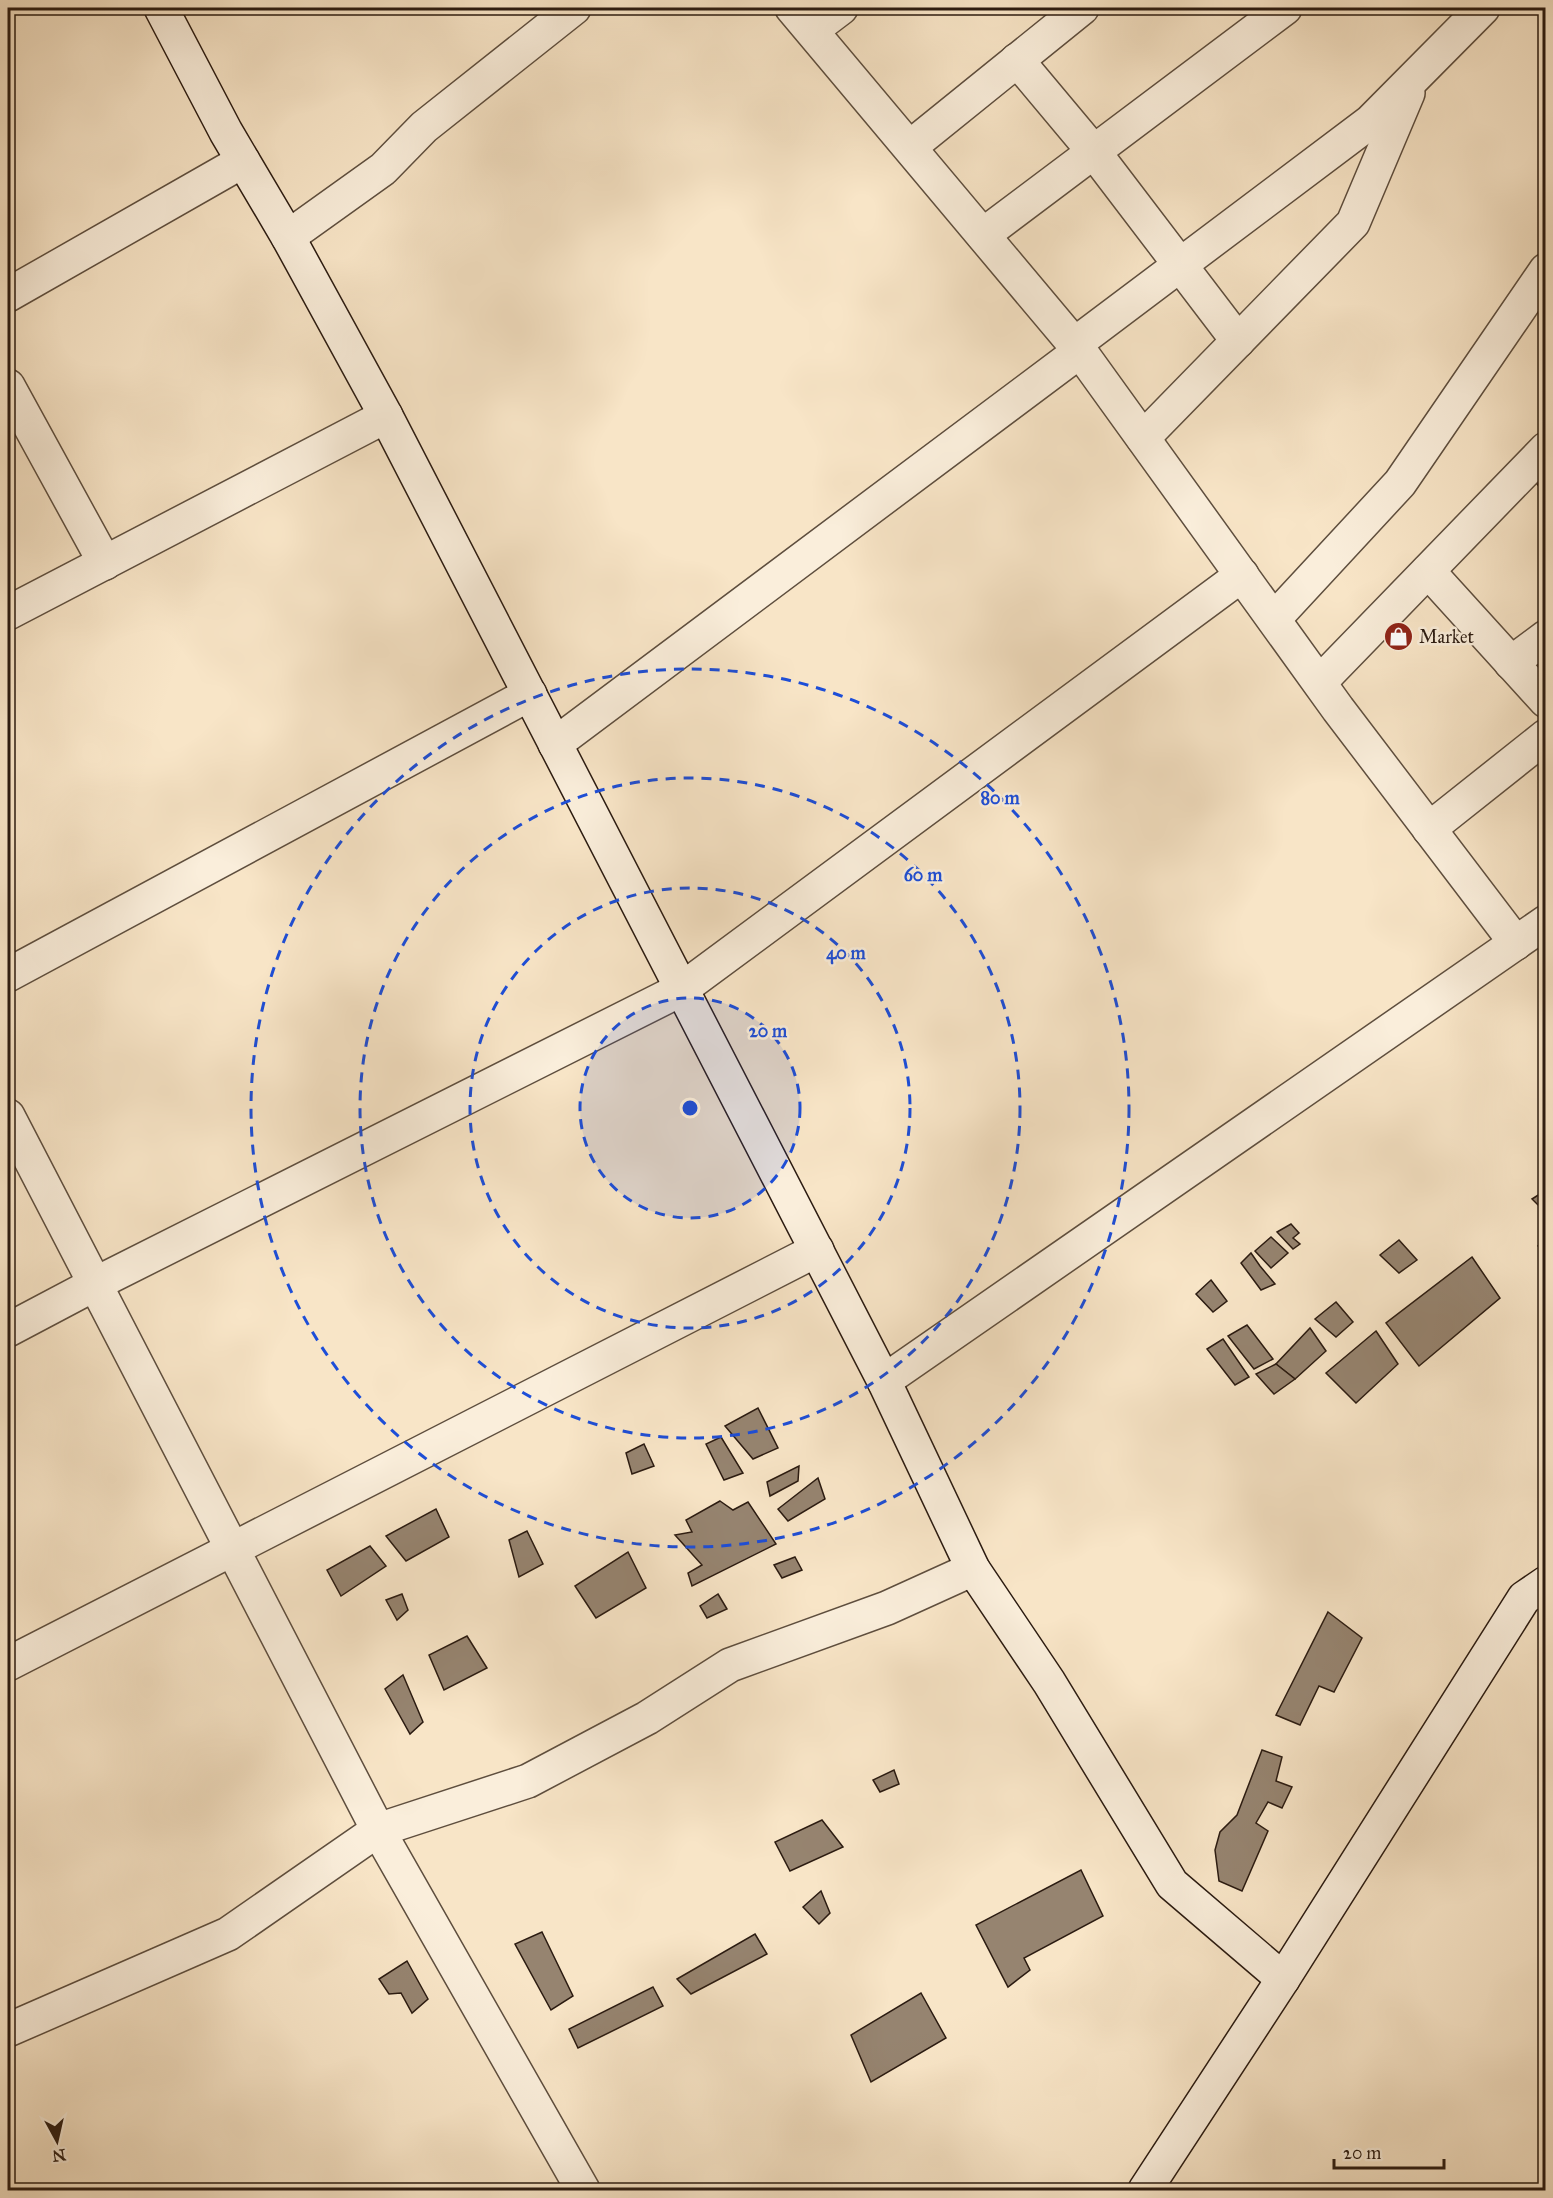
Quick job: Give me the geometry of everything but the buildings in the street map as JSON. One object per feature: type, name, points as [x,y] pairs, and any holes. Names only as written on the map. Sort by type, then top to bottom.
[{"type":"street","points":[[161,8],[243,161],[288,237],[386,416],[884,1381],[973,1569],[1049,1682],[1172,1884],[1283,1979]]},
{"type":"street","points":[[288,237],[382,169],[424,127],[574,8]]},
{"type":"street","points":[[841,8],[802,19],[1078,347],[1320,682],[1516,944]]},
{"type":"street","points":[[910,147],[1082,8]]},
{"type":"street","points":[[983,235],[1285,8]]},
{"type":"street","points":[[555,744],[1370,122],[1483,8]]},
{"type":"street","points":[[1017,60],[1094,152],[1238,341]]},
{"type":"street","points":[[1143,438],[1353,223],[1416,75]]},
{"type":"street","points":[[8,295],[243,161]]},
{"type":"street","points":[[1274,619],[1400,483],[1545,270]]},
{"type":"street","points":[[8,386],[19,433],[105,562]]},
{"type":"street","points":[[8,613],[386,416]]},
{"type":"street","points":[[1320,682],[1545,449]]},
{"type":"street","points":[[1428,571],[1545,701]]},
{"type":"street","points":[[8,1330],[682,989],[1242,574]]},
{"type":"street","points":[[1511,663],[1545,637]]},
{"type":"street","points":[[8,975],[530,694]]},
{"type":"street","points":[[1429,829],[1545,736]]},
{"type":"street","points":[[884,1381],[1545,922]]},
{"type":"street","points":[[8,1116],[378,1830],[583,2190]]},
{"type":"street","points":[[8,1664],[817,1250]]},
{"type":"street","points":[[8,2030],[228,1934],[378,1830],[528,1781],[647,1718],[730,1665],[887,1608],[973,1569]]},
{"type":"street","points":[[1145,2190],[1283,1979],[1524,1598],[1545,1583]]},
{"type":"place","name":"Market","points":[[1398,637]]}]
